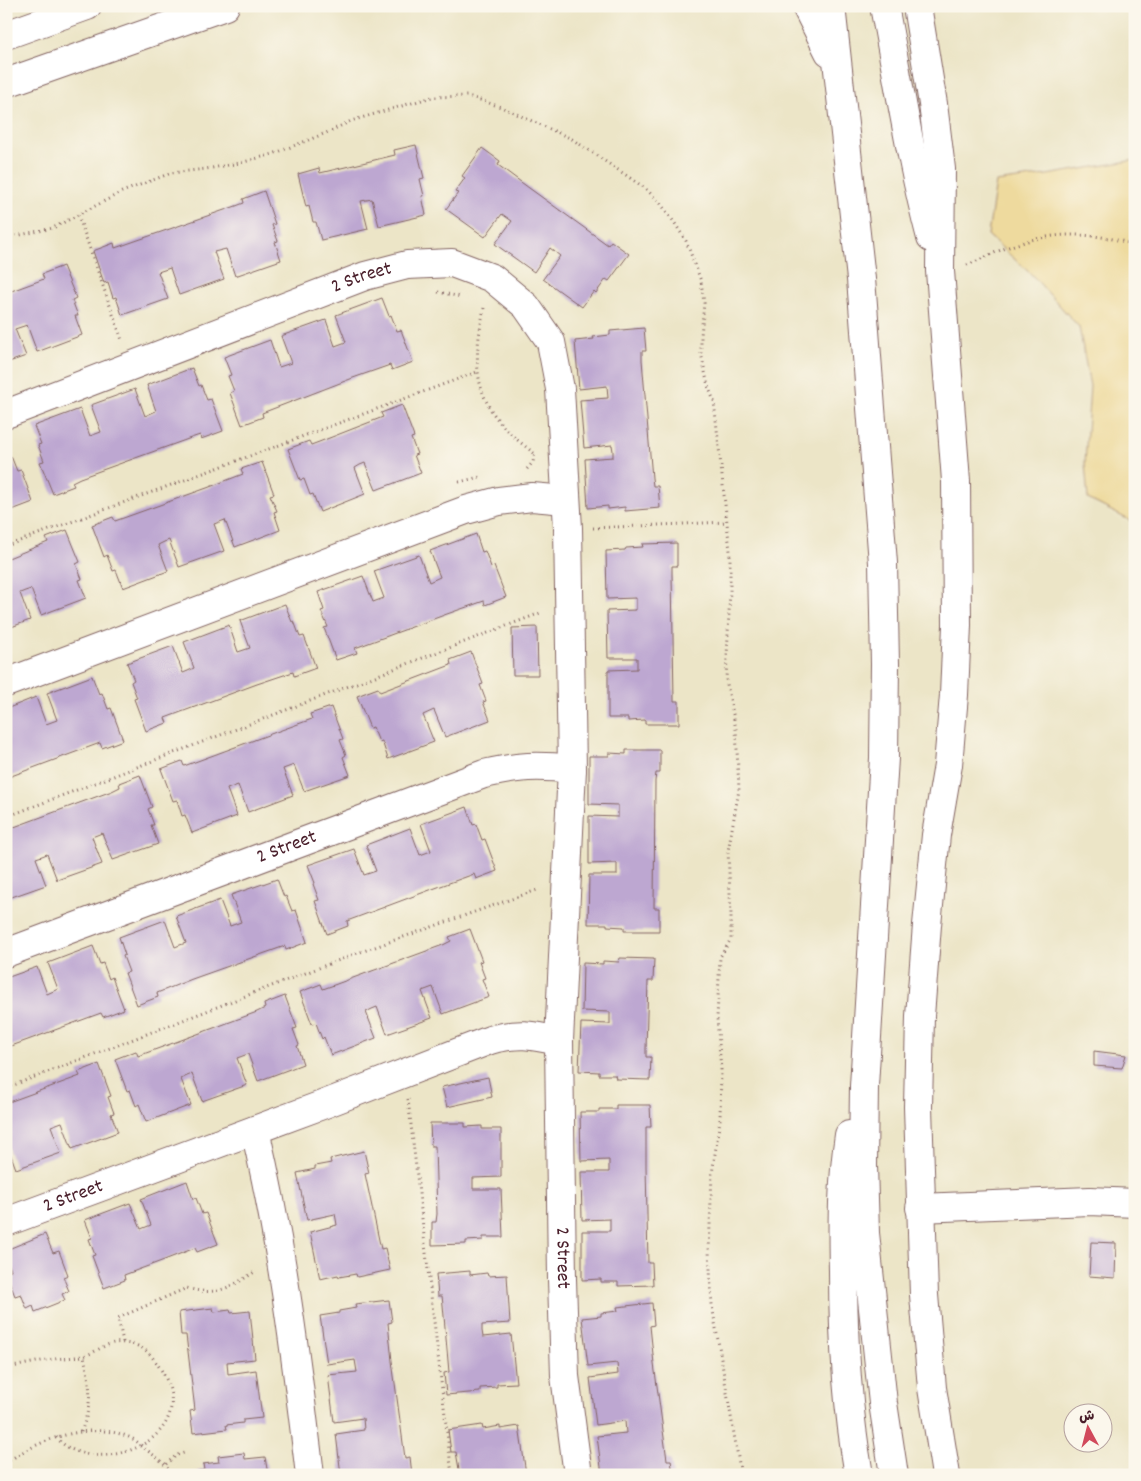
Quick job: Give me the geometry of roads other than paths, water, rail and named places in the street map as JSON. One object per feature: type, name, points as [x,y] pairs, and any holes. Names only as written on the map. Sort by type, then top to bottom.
[{"type":"street","points":[[6,35],[87,6]]},
{"type":"street","points":[[6,83],[225,6]]},
{"type":"street","points":[[806,6],[839,74]]},
{"type":"street","points":[[830,6],[861,279],[883,563],[884,758],[864,1086],[864,1165],[865,1233],[883,1403],[894,1475]]},
{"type":"street","points":[[884,6],[919,191],[940,271]]},
{"type":"street","points":[[917,6],[933,104],[941,169],[940,271],[956,481],[957,625],[954,695],[948,764],[936,834],[920,1016],[918,1107],[924,1295],[932,1388],[946,1475]]},
{"type":"street","name":"2 Street","points":[[6,414],[365,276],[407,265],[452,263],[492,278],[526,306],[551,342],[560,389],[568,528],[572,769],[559,1041],[565,1376],[578,1475]]},
{"type":"street","points":[[6,683],[466,510],[507,500],[532,497],[566,500]]},
{"type":"street","name":"2 Street","points":[[6,953],[484,774],[530,766],[572,769]]},
{"type":"street","name":"2 Street","points":[[6,1222],[507,1035],[525,1034],[559,1041]]},
{"type":"street","points":[[859,1475],[853,1441],[845,1354],[842,1201],[850,1123],[864,1086]]},
{"type":"street","points":[[255,1130],[267,1181],[286,1283],[310,1475]]},
{"type":"street","points":[[920,1208],[1090,1201],[1135,1203]]}]
